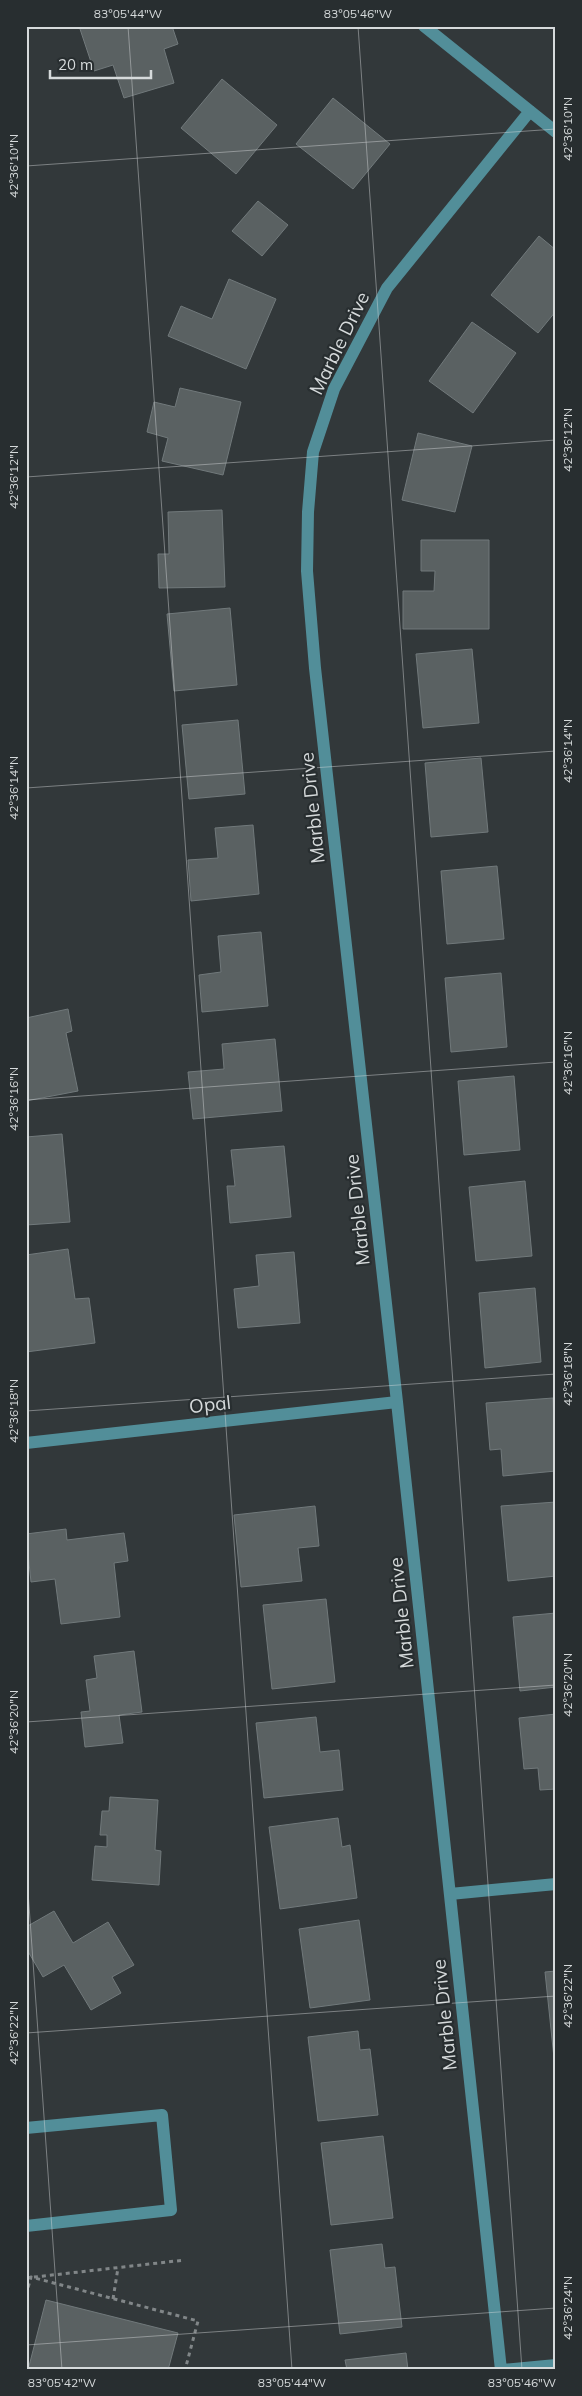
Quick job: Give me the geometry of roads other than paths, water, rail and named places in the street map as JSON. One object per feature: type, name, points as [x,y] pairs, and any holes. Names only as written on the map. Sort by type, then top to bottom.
[{"type":"street","points":[[424,26],[556,132]]},
{"type":"street","name":"Marble Drive","points":[[502,2370],[314,658],[307,571],[308,512],[313,452],[334,388],[387,288],[530,111]]},
{"type":"street","name":"Opal","points":[[26,1443],[397,1402]]},
{"type":"street","points":[[450,1894],[556,1884]]},
{"type":"street","points":[[26,2128],[162,2115],[171,2210],[26,2226]]},
{"type":"street","points":[[502,2370],[556,2365]]}]
